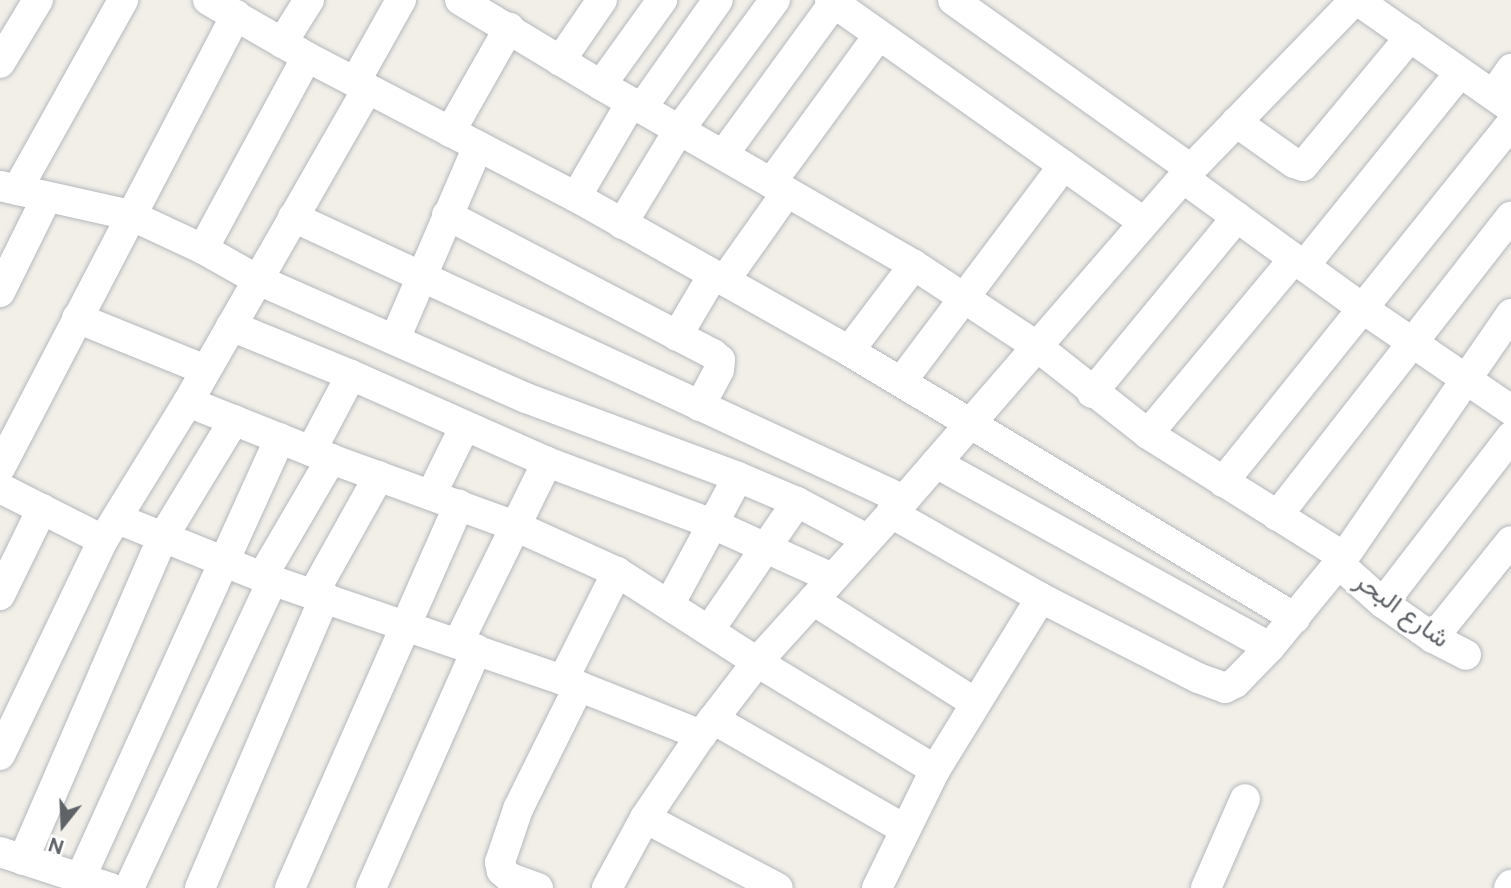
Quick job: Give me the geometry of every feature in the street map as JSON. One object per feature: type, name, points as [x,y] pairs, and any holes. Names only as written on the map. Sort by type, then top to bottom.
[{"type":"street","points":[[0,63],[38,0]]},
{"type":"street","points":[[123,0],[9,188],[130,215],[203,249],[256,279],[526,398],[738,477],[797,502],[867,539]]},
{"type":"street","points":[[208,0],[295,50],[576,197],[849,351],[972,422],[1296,618]]},
{"type":"street","points":[[203,249],[295,50],[309,0]]},
{"type":"street","points":[[0,755],[110,529],[188,402],[293,217],[401,0]]},
{"type":"street","name":"شارع البحر","points":[[460,0],[498,14],[560,61],[914,265],[1035,345],[1092,393],[1148,434],[1341,560],[1383,603],[1433,638],[1466,655]]},
{"type":"street","points":[[560,61],[602,0]]},
{"type":"street","points":[[601,85],[662,0]]},
{"type":"street","points":[[576,197],[636,106],[718,0]]},
{"type":"street","points":[[622,224],[679,130],[775,0]]},
{"type":"street","points":[[953,0],[1187,174],[1237,217],[1362,308],[1511,410]]},
{"type":"street","points":[[607,888],[645,818],[707,727],[757,662],[972,422],[1035,345],[1143,222],[1236,122],[1356,0],[1502,102],[1511,69]]},
{"type":"street","points":[[723,155],[845,5],[879,35],[1143,222]]},
{"type":"street","points":[[450,132],[498,14]]},
{"type":"street","points":[[0,468],[236,15]]},
{"type":"street","points":[[677,335],[719,278],[879,35]]},
{"type":"street","points":[[1236,122],[1294,163],[1303,166],[1410,37]]},
{"type":"street","points":[[1148,434],[1460,73]]},
{"type":"street","points":[[1223,482],[1511,124]]},
{"type":"street","points":[[395,339],[478,146]]},
{"type":"street","points":[[901,382],[962,297],[1064,165]]},
{"type":"street","points":[[0,292],[47,197]]},
{"type":"street","points":[[447,215],[720,360],[719,370],[700,406]]},
{"type":"street","points":[[1277,516],[1511,216]]},
{"type":"street","points":[[293,217],[700,406],[897,506],[1041,598],[1198,678],[1225,688],[1236,683],[1270,647],[1341,560],[1511,314]]},
{"type":"street","points":[[1092,393],[1237,217]]},
{"type":"street","points":[[849,351],[914,265]]},
{"type":"street","points":[[77,318],[206,370]]},
{"type":"street","points":[[230,326],[351,375],[547,462],[713,524],[766,547],[975,703]]},
{"type":"street","points":[[129,888],[321,455],[351,375]]},
{"type":"street","points":[[188,402],[321,455],[515,526],[617,572],[670,603],[757,662],[935,770]]},
{"type":"street","points":[[111,888],[63,880],[11,856],[163,537],[234,420]]},
{"type":"street","points":[[430,495],[465,426]]},
{"type":"street","points":[[63,880],[222,562],[280,438]]},
{"type":"street","points":[[1383,603],[1511,438]]},
{"type":"street","points":[[371,888],[515,526],[547,462]]},
{"type":"street","points":[[936,463],[1270,647]]},
{"type":"street","points":[[200,888],[319,596],[379,476]]},
{"type":"street","points":[[670,603],[738,477]]},
{"type":"street","points":[[0,488],[42,509],[110,529],[163,537],[267,579],[707,727],[904,830]]},
{"type":"street","points":[[710,629],[797,502]]},
{"type":"street","points":[[290,888],[459,505]]},
{"type":"street","points":[[0,595],[42,509]]},
{"type":"street","points":[[1433,638],[1511,541]]},
{"type":"street","points":[[538,888],[510,878],[502,871],[500,862],[518,810],[617,572]]},
{"type":"street","points":[[877,888],[935,770],[1041,598]]},
{"type":"street","points":[[1206,888],[1245,799]]},
{"type":"street","points":[[645,818],[778,888]]}]
